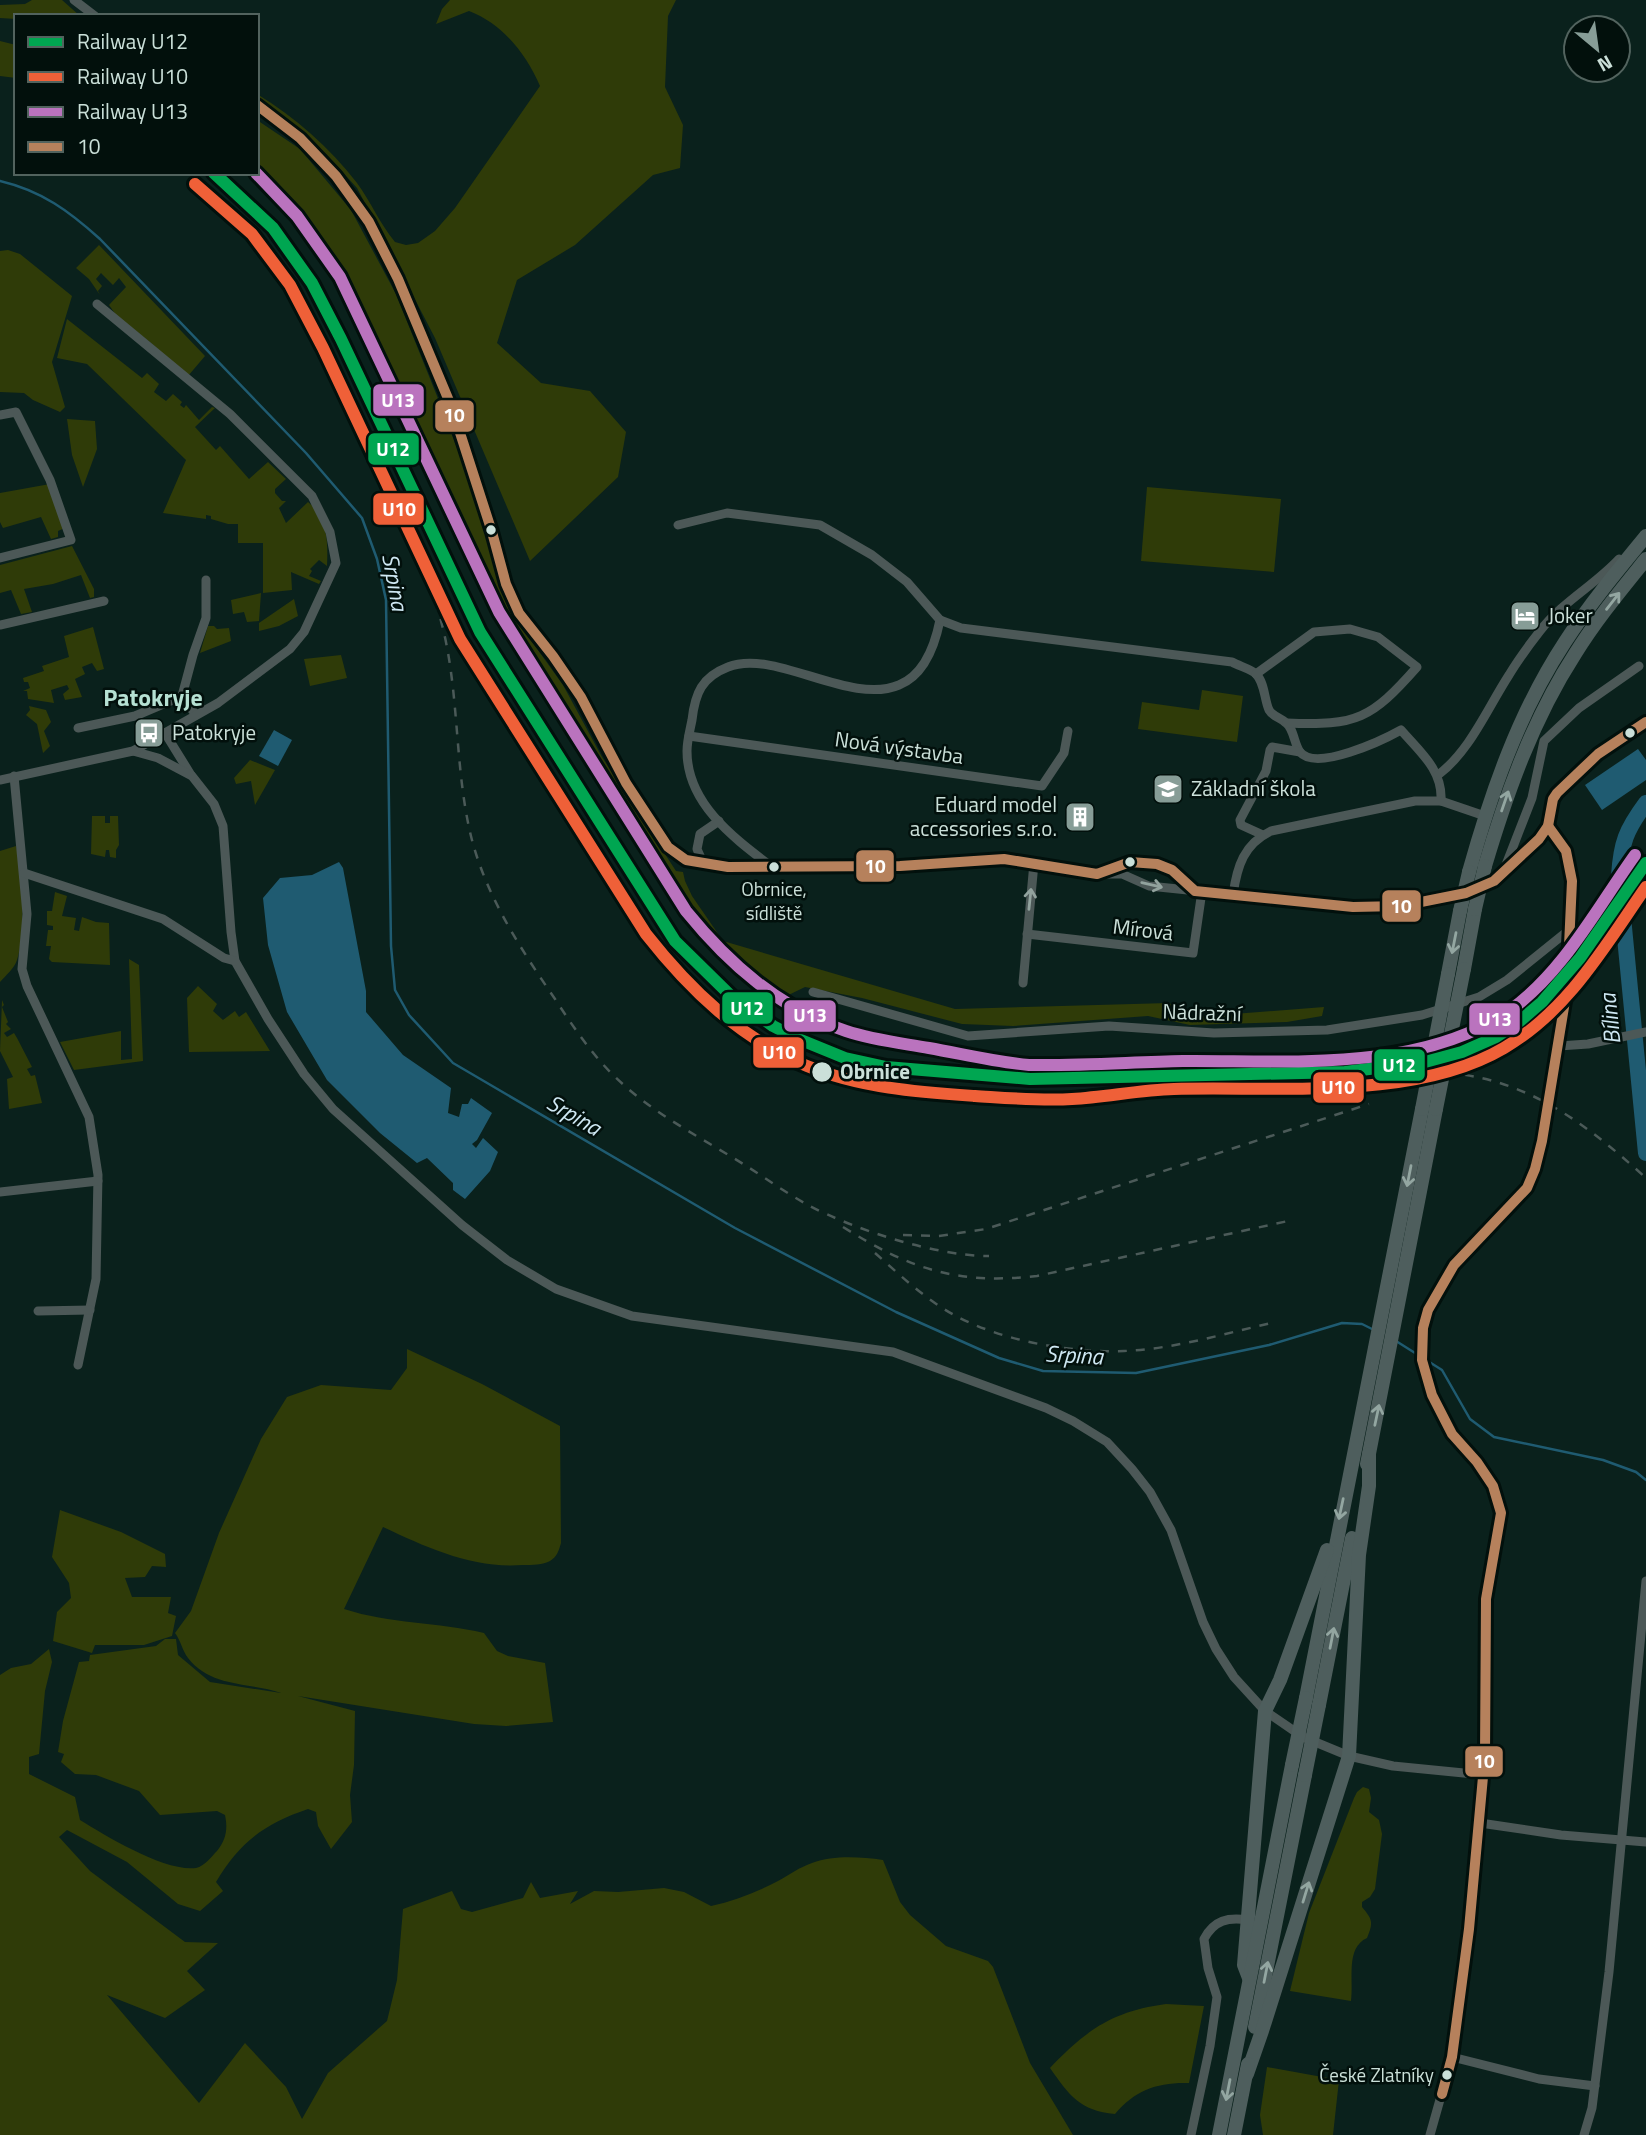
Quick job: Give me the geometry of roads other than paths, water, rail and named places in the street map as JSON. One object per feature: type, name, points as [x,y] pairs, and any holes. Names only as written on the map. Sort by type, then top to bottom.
[{"type":"highway","points":[[1219,2135],[1384,1301],[1464,969],[1469,872],[1485,816],[1511,746],[1564,643],[1646,535]]},
{"type":"highway","points":[[1234,2135],[1400,1300],[1448,974],[1517,771],[1557,685],[1596,622],[1646,559]]},
{"type":"highway","points":[[1247,2074],[1349,1756],[1359,1555],[1369,1486],[1369,1454]]},
{"type":"highway","points":[[1249,1978],[1244,1965],[1265,1710],[1280,1680],[1323,1559],[1336,1534]]},
{"type":"street","points":[[74,0],[92,14]]},
{"type":"street","points":[[259,107],[300,138],[336,176],[369,222],[398,279],[452,408],[506,584],[519,613],[581,696],[626,783],[668,847],[686,860],[727,867],[900,866],[1004,859],[1097,874],[1130,862],[1163,865],[1199,891]]},
{"type":"street","points":[[0,780],[133,751],[218,703],[290,649],[304,632],[336,563],[330,532],[312,496],[230,414],[97,304]]},
{"type":"street","points":[[0,415],[16,412],[50,480],[71,540],[0,558]]},
{"type":"street","points":[[678,525],[727,513],[820,525],[873,555],[907,582],[940,620],[961,628],[1232,662],[1256,674],[1268,708],[1274,717],[1287,723],[1342,723],[1365,715],[1396,691],[1417,667],[1378,637],[1350,629],[1314,632],[1256,674]]},
{"type":"street","points":[[1438,775],[1450,766],[1462,750],[1509,674],[1542,629],[1560,609],[1608,571],[1628,549],[1646,535]]},
{"type":"street","points":[[182,696],[206,618],[206,580]]},
{"type":"street","points":[[0,625],[104,601]]},
{"type":"street","points":[[772,867],[736,839],[706,808],[692,783],[687,752],[695,696],[706,680],[728,667],[749,662],[873,691],[900,685],[918,672],[936,641],[940,620]]},
{"type":"street","points":[[1504,872],[1532,798],[1544,741],[1579,708],[1639,666]]},
{"type":"street","points":[[182,696],[196,715]]},
{"type":"street","points":[[78,727],[135,716],[182,696]]},
{"type":"street","points":[[1110,871],[1149,886],[1353,907],[1401,906],[1447,898],[1479,889],[1504,872],[1539,839],[1548,826],[1553,799],[1557,793],[1598,754],[1646,722]]},
{"type":"street","points":[[1287,723],[1300,752]]},
{"type":"street","points":[[1263,835],[1241,825],[1240,820],[1266,771],[1272,747],[1317,758],[1351,752],[1401,730],[1438,775],[1442,786],[1441,801]]},
{"type":"street","name":"Nová výstavba","points":[[689,736],[1042,786],[1064,753],[1068,731]]},
{"type":"street","points":[[165,733],[192,776],[214,804],[223,826],[235,961],[268,1019],[304,1074],[333,1109],[462,1225],[508,1260],[556,1289],[632,1316],[893,1352],[1046,1408],[1073,1421],[1107,1442],[1132,1469],[1161,1510],[1171,1530],[1210,1639],[1234,1678],[1265,1710],[1303,1737],[1349,1756],[1393,1766],[1484,1775]]},
{"type":"street","points":[[133,751],[158,758],[192,776]]},
{"type":"street","points":[[14,776],[27,914],[22,969],[27,986],[89,1117],[98,1181],[96,1279],[78,1366]]},
{"type":"street","points":[[1233,895],[1241,860],[1247,849],[1263,835],[1287,827],[1402,804],[1441,801],[1485,816]]},
{"type":"street","points":[[704,865],[697,849],[700,834],[719,821]]},
{"type":"street","points":[[1430,2135],[1452,2057],[1469,1929],[1484,1775],[1486,1599],[1500,1526],[1500,1505],[1486,1474],[1446,1424],[1432,1395],[1424,1372],[1423,1328],[1435,1293],[1454,1265],[1527,1188],[1539,1156],[1567,989],[1572,868],[1566,847],[1548,826]]},
{"type":"street","points":[[1023,983],[1034,863]]},
{"type":"street","points":[[24,873],[163,919],[224,958],[235,961]]},
{"type":"street","name":"Mírová","points":[[1027,934],[1193,953],[1199,891]]},
{"type":"street","name":"Nádražní","points":[[813,992],[968,1036],[1109,1026],[1214,1033],[1327,1030],[1422,1015],[1479,997],[1507,980],[1569,930]]},
{"type":"street","points":[[1559,1046],[1588,1044],[1646,1032]]},
{"type":"street","points":[[0,1192],[98,1181]]},
{"type":"street","points":[[38,1311],[90,1310]]},
{"type":"street","points":[[1584,2135],[1595,2086],[1609,1972],[1646,1581]]},
{"type":"street","points":[[1479,1823],[1561,1835],[1646,1842]]},
{"type":"street","points":[[1191,2135],[1210,2046],[1217,1997],[1208,1968],[1204,1939],[1216,1923],[1230,1918],[1248,1920]]},
{"type":"street","points":[[1452,2057],[1539,2079],[1595,2086]]},
{"type":"water","points":[[274,730],[292,740],[278,766],[259,756]]},
{"type":"water","points":[[1638,749],[1646,760],[1646,780],[1602,810],[1585,785]]},
{"type":"water","points":[[339,862],[343,868],[366,991],[366,1012],[403,1055],[451,1088],[448,1113],[459,1117],[462,1104],[468,1104],[471,1098],[492,1113],[472,1144],[476,1148],[483,1138],[498,1152],[490,1171],[465,1199],[453,1190],[453,1183],[427,1158],[417,1163],[380,1133],[327,1080],[287,1012],[268,945],[263,898],[280,878],[312,875]]},
{"type":"waterway","name":"Srpina","points":[[0,181],[42,196],[100,239],[306,453],[362,518],[377,559],[386,600],[391,946],[395,990],[409,1015],[453,1063],[735,1228],[896,1312],[999,1358],[1043,1371],[1136,1373],[1269,1345],[1342,1323],[1362,1324],[1374,1330]]},
{"type":"waterway","name":"Bílina","points":[[1646,803],[1626,837],[1619,876],[1646,1153]]},
{"type":"waterway","name":"Srpina","points":[[1396,1341],[1442,1370],[1470,1419],[1494,1437],[1603,1460],[1636,1472],[1646,1480]]},
{"type":"railway","points":[[343,387],[401,507],[436,601],[449,658],[465,807],[484,877],[516,940],[587,1045],[615,1076],[654,1109],[808,1205],[849,1224],[896,1240],[945,1252],[989,1256]]},
{"type":"railway","points":[[1321,1073],[1434,1072],[1466,1075],[1496,1082],[1524,1092],[1575,1120],[1646,1178]]},
{"type":"railway","points":[[903,1235],[939,1236],[986,1229],[1369,1104]]},
{"type":"railway","points":[[843,1227],[890,1254],[935,1271],[958,1276],[1008,1278],[1037,1276],[1288,1221]]},
{"type":"railway","points":[[875,1253],[943,1309],[993,1332],[1037,1344],[1081,1350],[1143,1350],[1276,1322]]},
{"type":"rail line","name":"U12","points":[[216,175],[273,228],[312,283],[480,632],[675,941],[731,996],[773,1026],[796,1038],[845,1058],[886,1067],[1030,1079],[1345,1072],[1425,1062],[1462,1052],[1496,1037],[1542,1002],[1580,958],[1646,863]]},
{"type":"rail line","name":"U13","points":[[258,175],[297,216],[340,277],[499,612],[686,911],[720,949],[757,983],[822,1022],[877,1039],[1029,1065],[1308,1061],[1394,1054],[1435,1045],[1473,1031],[1509,1011],[1528,996],[1563,959],[1635,855]]},
{"type":"rail line","name":"U10","points":[[195,184],[252,234],[290,285],[323,348],[460,639],[646,934],[680,974],[718,1011],[760,1042],[783,1055],[827,1073],[890,1088],[1060,1100],[1174,1089],[1344,1087],[1429,1076],[1468,1065],[1504,1048],[1547,1016],[1584,976],[1646,887]]},
{"type":"place","name":"Joker","points":[[1525,616]]},
{"type":"place","name":"Patokryje","points":[[149,733]]},
{"type":"place","name":"Základní škola","points":[[1168,789]]},
{"type":"place","name":"Eduard model accessories s.r.o.","points":[[1080,817]]},
{"type":"place","name":"Obrnice, sídliště","points":[[774,867]]},
{"type":"place","name":"Obrnice","points":[[822,1072]]},
{"type":"place","name":"České Zlatníky","points":[[1447,2075]]},
{"type":"district","name":"Patokryje","points":[[153,698]]}]
